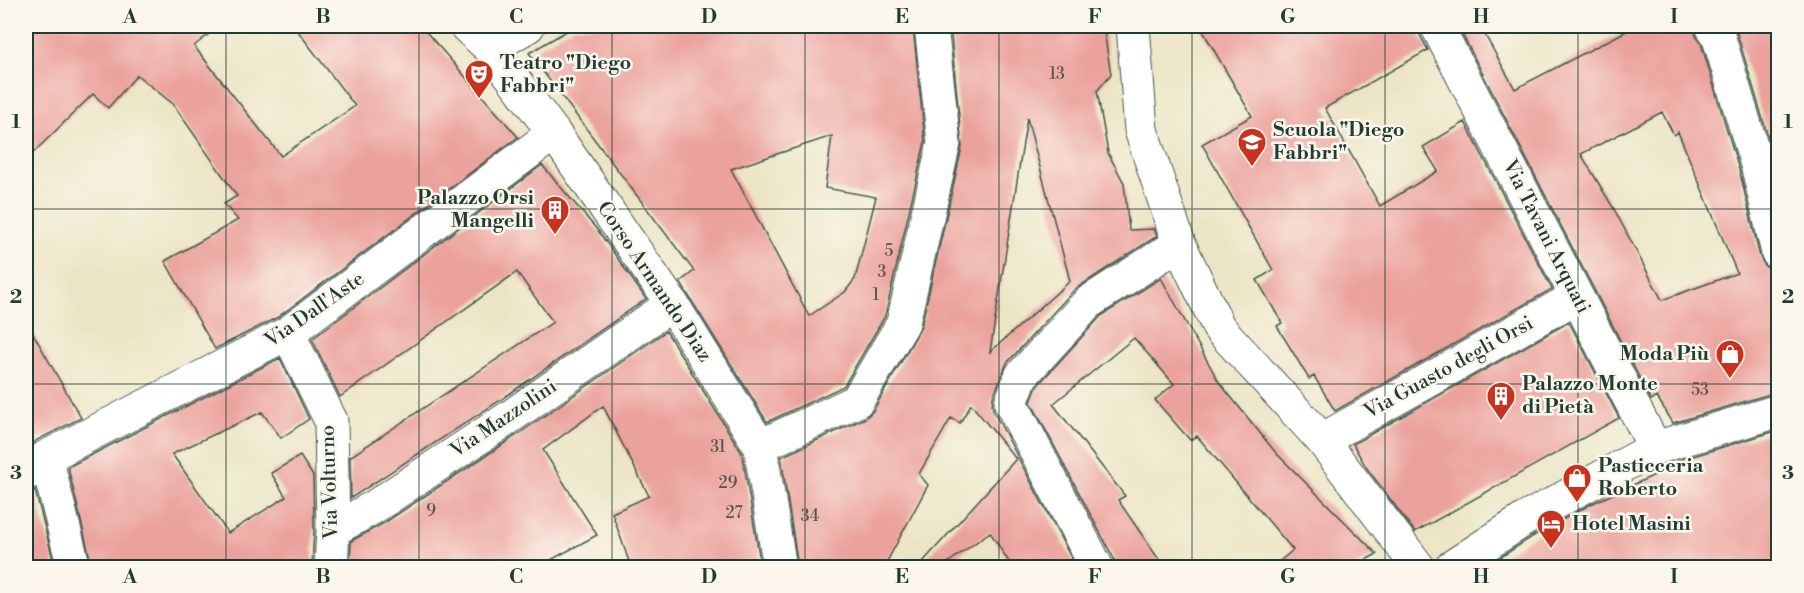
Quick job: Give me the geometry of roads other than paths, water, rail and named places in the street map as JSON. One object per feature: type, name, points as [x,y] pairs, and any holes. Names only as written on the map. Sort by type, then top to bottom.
[{"type":"street","name":"Corso Armando Diaz","points":[[466,26],[490,48],[554,133],[672,304],[760,446],[780,567]]},
{"type":"street","points":[[490,48],[528,26]]},
{"type":"street","points":[[760,446],[857,401],[903,323],[944,143],[931,26]]},
{"type":"street","points":[[1133,26],[1142,130],[1179,244],[1219,328],[1322,440],[1419,567]]},
{"type":"street","name":"Via Tavani Arquati","points":[[1437,26],[1655,447]]},
{"type":"street","points":[[1712,26],[1718,35],[1758,168],[1779,253]]},
{"type":"street","name":"Via Dall'Aste","points":[[36,466],[288,333],[554,133]]},
{"type":"street","points":[[1097,567],[1011,403],[1021,376],[1089,302],[1179,244]]},
{"type":"street","name":"Via Guasto degli Orsi","points":[[1322,440],[1576,297]]},
{"type":"street","name":"Via Mazzolini","points":[[333,530],[374,507],[507,419],[672,304]]},
{"type":"street","name":"Via Volturno","points":[[288,333],[331,421],[333,530],[331,567]]},
{"type":"street","points":[[1450,567],[1526,519],[1655,447],[1779,411]]},
{"type":"street","points":[[36,466],[74,567]]},
{"type":"place","name":"Teatro \"Diego Fabbri\"","points":[[479,100]]},
{"type":"place","name":"Scuola \"Diego Fabbri\"","points":[[1252,168]]},
{"type":"place","name":"Palazzo Orsi Mangelli","points":[[555,236]]},
{"type":"place","name":"Moda Più","points":[[1730,380]]},
{"type":"place","name":"Palazzo Monte di Pietà","points":[[1501,422]]},
{"type":"place","name":"Pasticceria Roberto","points":[[1577,504]]},
{"type":"place","name":"Hotel Masini","points":[[1551,550]]}]
